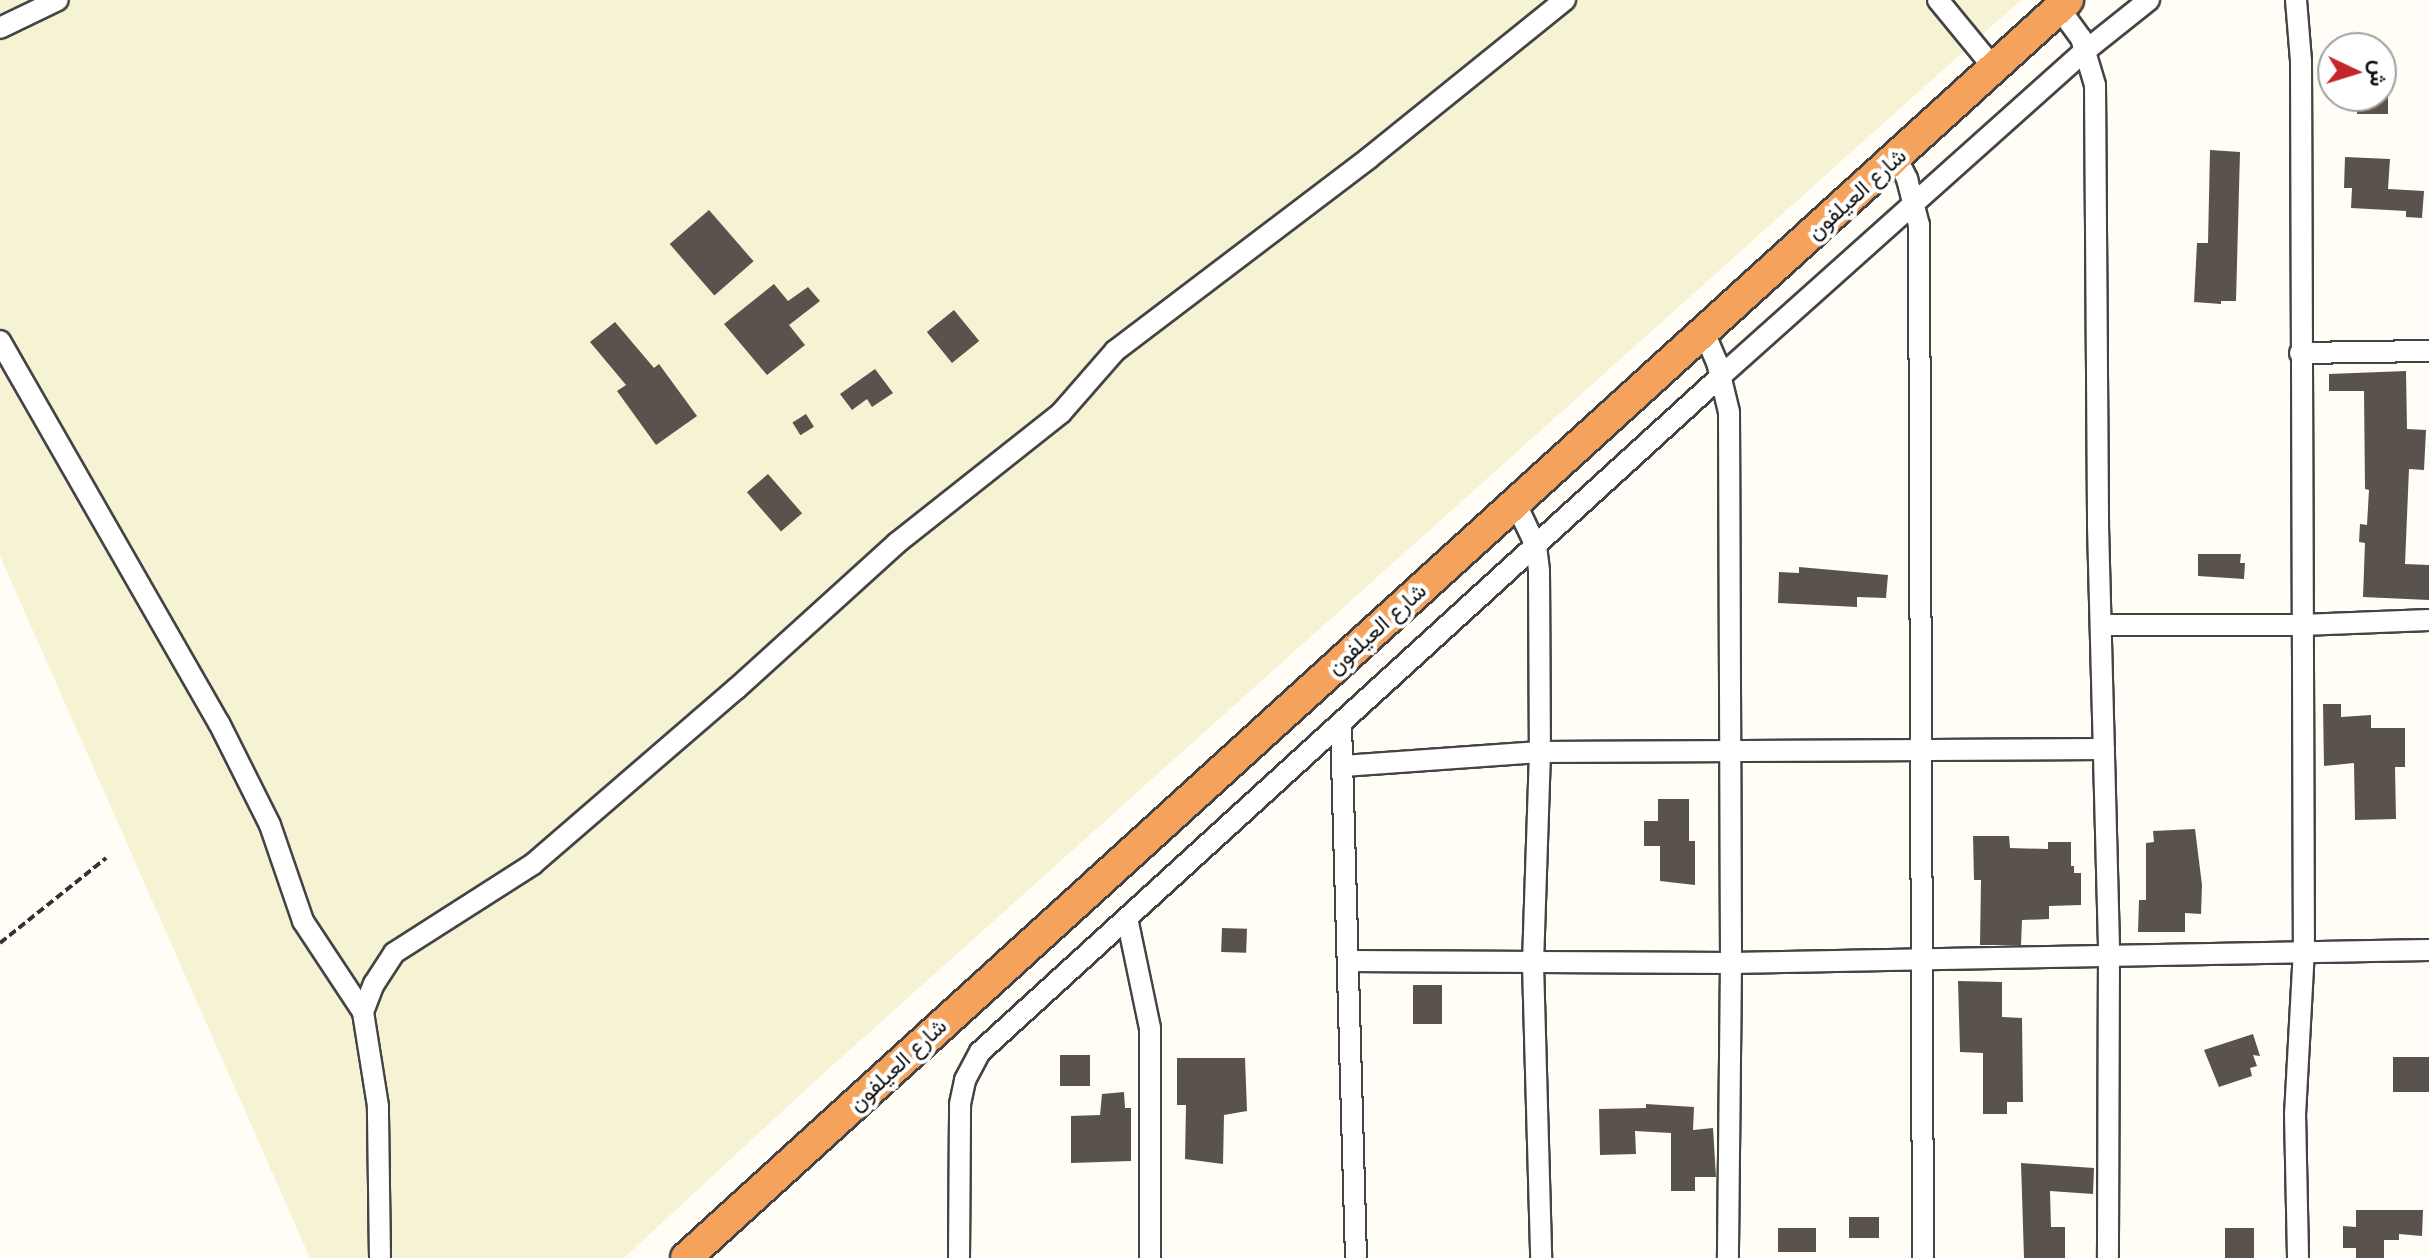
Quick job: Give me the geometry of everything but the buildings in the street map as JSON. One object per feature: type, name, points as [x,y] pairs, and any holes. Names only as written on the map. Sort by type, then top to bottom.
[{"type":"highway","name":"شارع العيلفون","points":[[686,1258],[2064,4]]},
{"type":"street","points":[[0,28],[58,0]]},
{"type":"street","points":[[363,1012],[374,984],[394,953],[533,864],[713,709],[897,543],[1061,413],[1115,351],[1369,158],[1565,0]]},
{"type":"street","points":[[1938,0],[1993,67]]},
{"type":"street","points":[[959,1258],[960,1104],[971,1065],[991,1040],[1721,376],[2085,51],[2149,0]]},
{"type":"street","points":[[2296,0],[2301,61],[2304,949],[2295,1113],[2298,1258]]},
{"type":"street","points":[[2064,4],[2081,38],[2095,85],[2098,526],[2109,953],[2108,1258]]},
{"type":"street","points":[[1896,157],[1915,203],[1919,225],[1923,1258]]},
{"type":"street","points":[[1704,332],[1721,376],[1729,412],[1731,963],[1728,1258]]},
{"type":"street","points":[[0,341],[219,723],[270,825],[303,921],[363,1012],[378,1106],[380,1258]]},
{"type":"street","points":[[2300,353],[2429,351]]},
{"type":"street","points":[[1515,502],[1536,546],[1539,571],[1540,752],[1533,964],[1541,1258]]},
{"type":"street","points":[[2102,625],[2302,625],[2429,620]]},
{"type":"street","points":[[1341,724],[1356,1258]]},
{"type":"street","points":[[1343,766],[1540,752],[1728,748],[2104,749]]},
{"type":"street","points":[[1127,918],[1150,1028],[1150,1258]]},
{"type":"street","points":[[1348,961],[1731,963],[2304,949],[2429,950]]},
{"type":"path","points":[[0,943],[106,858]]},
{"type":"shaded area","points":[[0,0],[2021,0],[814,1082],[624,1258],[310,1258],[0,556]]}]
